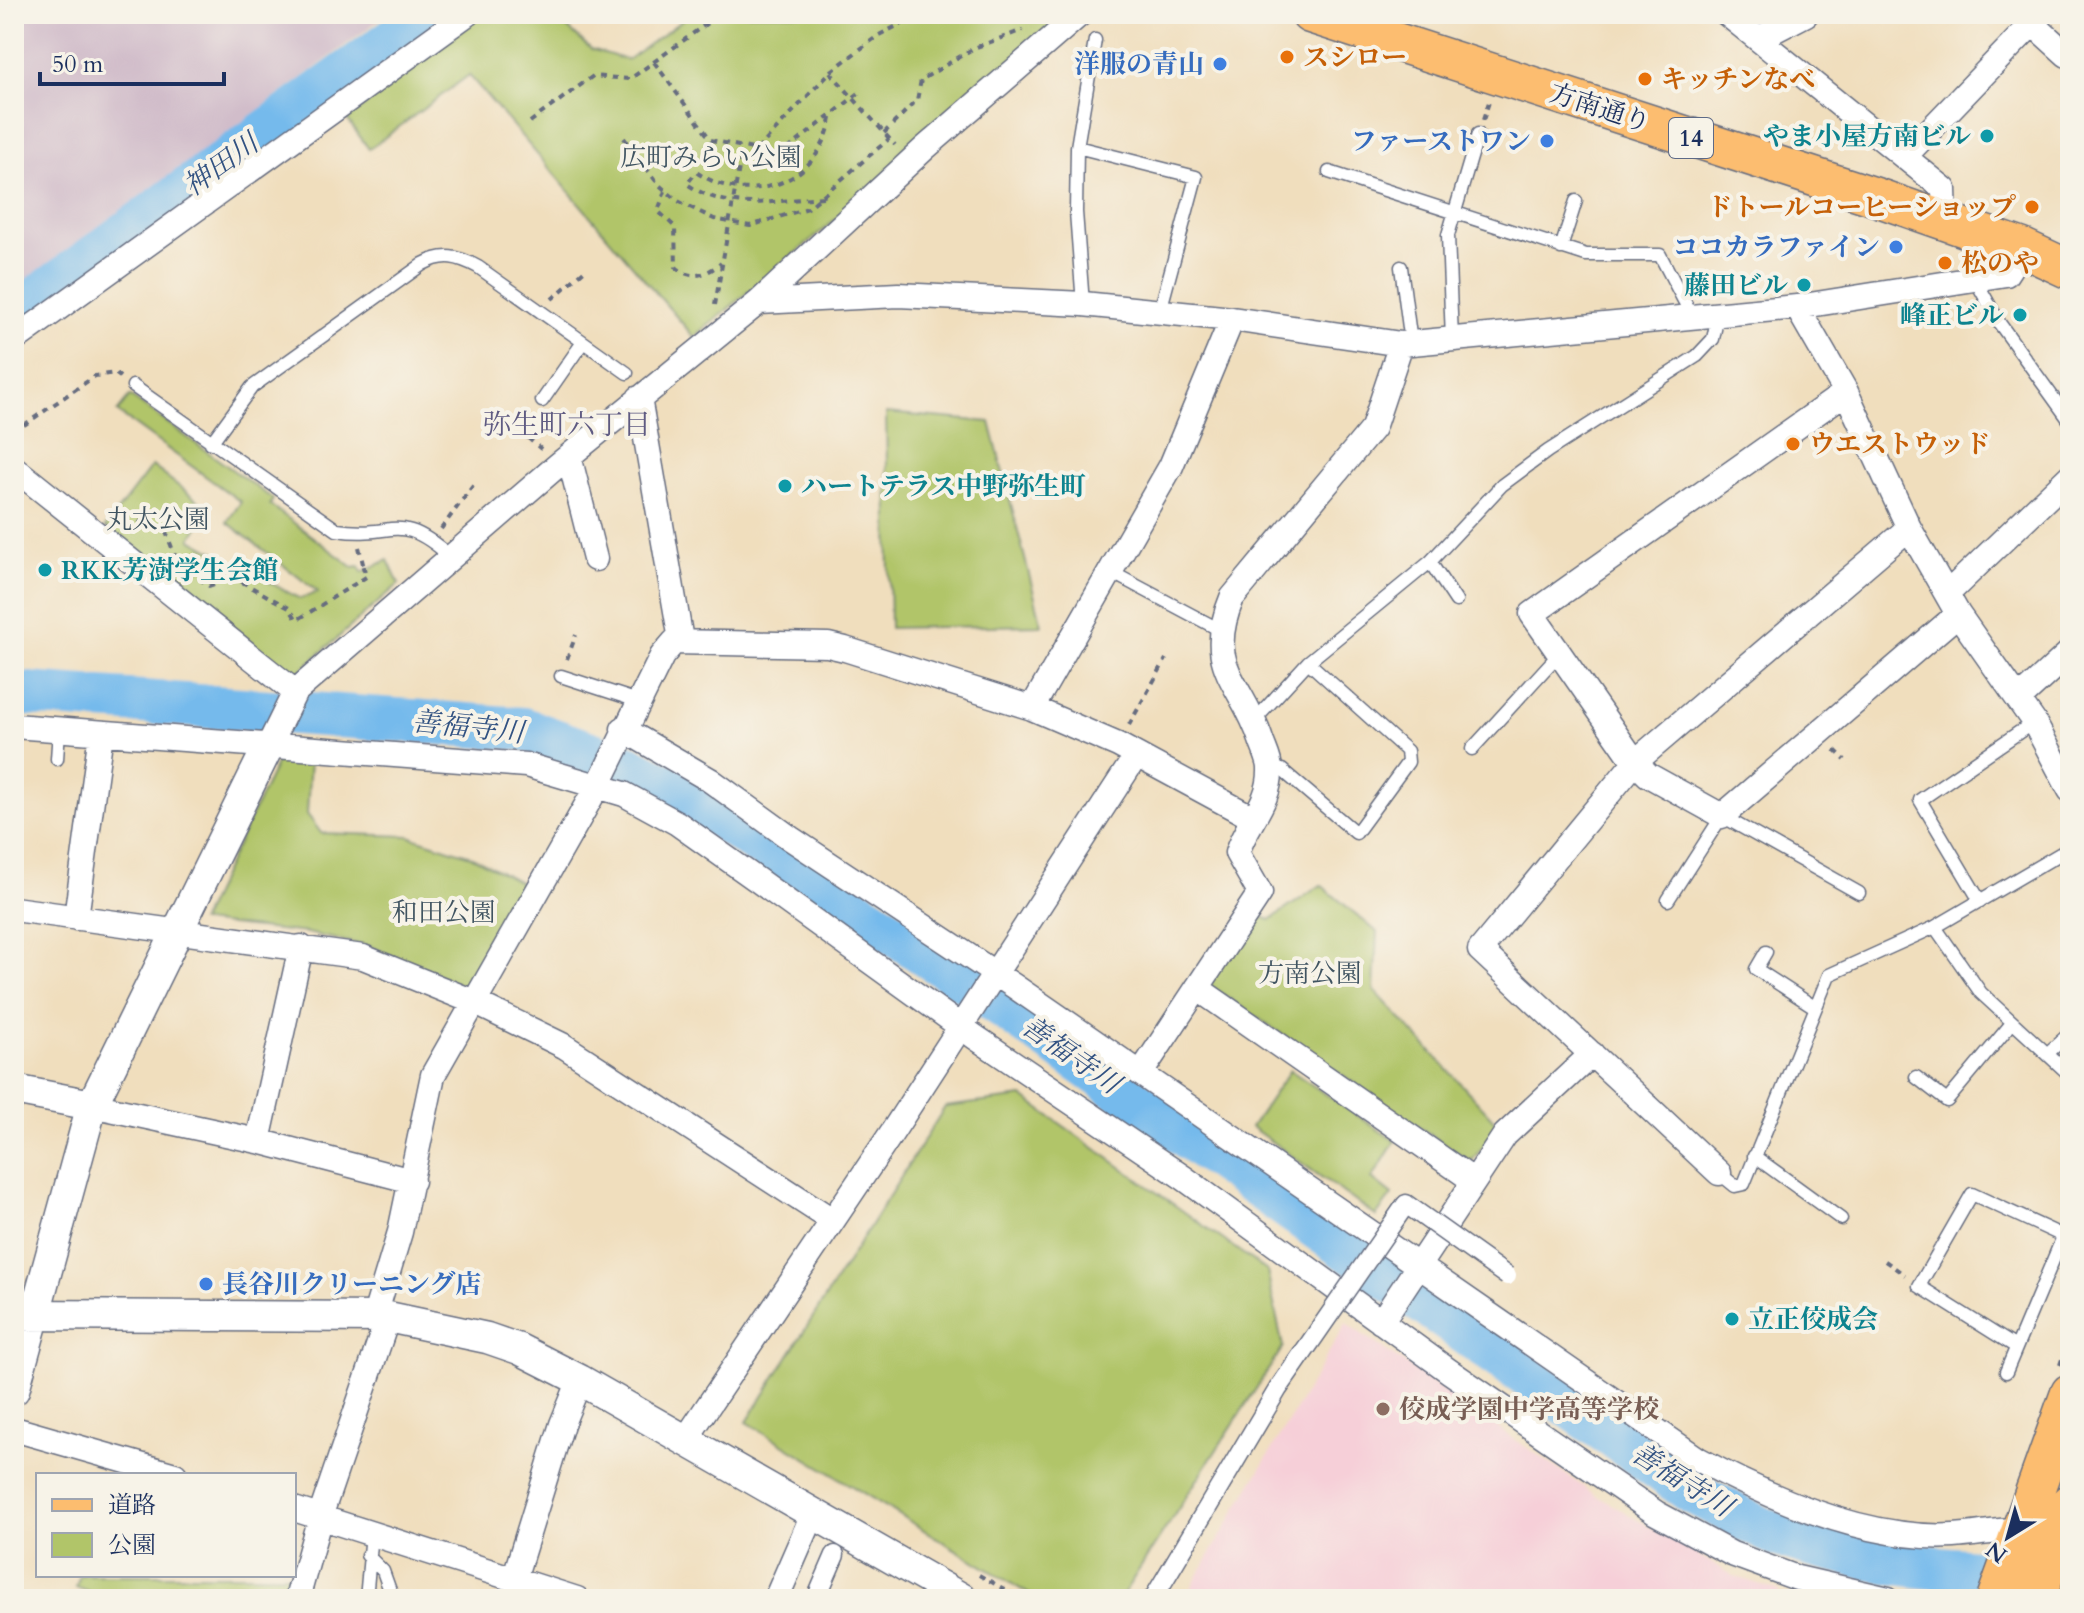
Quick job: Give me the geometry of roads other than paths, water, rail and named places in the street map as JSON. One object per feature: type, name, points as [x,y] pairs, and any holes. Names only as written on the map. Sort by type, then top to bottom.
[{"type":"main road","name":"方南通り","points":[[1320,16],[2067,264]]},
{"type":"main road","points":[[1997,1597],[2030,1541],[2070,1393]]},
{"type":"main road","points":[[2030,1541],[2070,1503]]},
{"type":"main road","points":[[2030,1541],[2036,1599]]},
{"type":"street","points":[[14,340],[467,14]]},
{"type":"street","points":[[14,1390],[25,1315],[92,1105],[292,696],[442,549],[569,456],[759,302],[925,148],[1080,14]]},
{"type":"street","points":[[1727,14],[1944,189],[1945,221]]},
{"type":"street","points":[[1758,39],[1806,14]]},
{"type":"street","points":[[1905,156],[2027,19],[2069,59]]},
{"type":"street","points":[[759,302],[898,295],[1083,304],[1232,319],[1406,344],[1797,307],[1976,281],[2006,274],[2023,248]]},
{"type":"street","points":[[1797,307],[1846,392],[1909,528],[1953,604],[2034,722],[2070,790]]},
{"type":"street","points":[[1032,708],[1171,466],[1232,319]]},
{"type":"street","points":[[1141,1073],[1260,893],[1237,853],[1253,818],[1262,808],[1270,767],[1255,720],[1224,668],[1222,631],[1232,598],[1373,428],[1406,344]]},
{"type":"street","points":[[1846,392],[1532,614],[1635,762],[1648,775],[1722,816],[1953,604],[2070,476]]},
{"type":"street","points":[[639,398],[681,640]]},
{"type":"street","points":[[569,456],[595,559]]},
{"type":"street","points":[[14,468],[292,696]]},
{"type":"street","points":[[1719,1173],[1480,950],[1635,762],[1909,528]]},
{"type":"street","points":[[297,1599],[382,1316],[433,1075],[600,781],[662,656],[674,642],[828,645],[1032,708],[1127,750],[1253,818]]},
{"type":"street","points":[[2019,699],[2070,652]]},
{"type":"street","points":[[14,726],[270,741],[526,765],[600,781],[677,823],[964,1021],[1656,1513],[1793,1589],[1888,1599]]},
{"type":"street","points":[[76,918],[101,733]]},
{"type":"street","points":[[620,737],[710,780],[992,980],[1141,1073],[1415,1272],[1698,1459],[1759,1492],[1826,1516],[1891,1529],[1954,1536],[1996,1529],[2030,1541]]},
{"type":"street","points":[[686,1439],[992,980],[1127,750]]},
{"type":"street","points":[[14,909],[363,957],[474,1002],[564,1046],[832,1220]]},
{"type":"street","points":[[258,1141],[301,947]]},
{"type":"street","points":[[1197,988],[1474,1181]]},
{"type":"street","points":[[1384,1317],[1505,1135],[1592,1054]]},
{"type":"street","points":[[14,1090],[258,1141],[412,1181]]},
{"type":"street","points":[[1153,1599],[1278,1389],[1406,1204],[1507,1276]]},
{"type":"street","points":[[25,1315],[382,1316],[487,1338],[519,1349],[580,1380],[963,1599]]},
{"type":"street","points":[[514,1579],[562,1424],[580,1380]]},
{"type":"street","points":[[14,1429],[168,1473]]},
{"type":"street","points":[[296,1510],[320,1517],[370,1544],[514,1579],[538,1593],[577,1599]]},
{"type":"street","points":[[776,1599],[813,1514]]},
{"type":"street","points":[[816,1599],[835,1555]]},
{"type":"lane","points":[[1083,304],[1076,212],[1077,147],[1095,40]]},
{"type":"lane","points":[[1452,340],[1447,268],[1453,211],[1478,134]]},
{"type":"lane","points":[[1077,147],[1196,177],[1160,311]]},
{"type":"lane","points":[[1329,172],[1586,255],[1660,255],[1692,316]]},
{"type":"lane","points":[[1561,248],[1576,201]]},
{"type":"lane","points":[[211,443],[252,387],[433,259],[455,256],[465,260],[627,373]]},
{"type":"lane","points":[[1401,267],[1406,344]]},
{"type":"lane","points":[[1976,281],[2000,324],[2070,421]]},
{"type":"lane","points":[[1255,720],[1308,662],[1430,562],[1502,485],[1697,356],[1713,339],[1718,315]]},
{"type":"lane","points":[[542,401],[583,342]]},
{"type":"lane","points":[[133,386],[337,530],[356,533],[408,528],[442,549]]},
{"type":"lane","points":[[1430,562],[1456,601]]},
{"type":"lane","points":[[1109,571],[1222,631]]},
{"type":"lane","points":[[1472,749],[1558,655]]},
{"type":"lane","points":[[1270,767],[1282,770],[1356,833],[1408,762],[1407,751],[1308,662]]},
{"type":"lane","points":[[561,676],[638,701]]},
{"type":"lane","points":[[1980,901],[1920,800],[2034,722]]},
{"type":"lane","points":[[57,759],[59,730]]},
{"type":"lane","points":[[1668,900],[1722,816],[1859,893]]},
{"type":"lane","points":[[1719,1173],[1735,1186],[1744,1184],[1813,1006],[1829,975],[1935,927],[2070,848]]},
{"type":"lane","points":[[1935,927],[1981,993],[2049,1052],[2070,1075]]},
{"type":"lane","points":[[1766,952],[1756,969],[1813,1006]]},
{"type":"lane","points":[[1916,1077],[1947,1101],[2012,1023]]},
{"type":"lane","points":[[2049,1052],[2070,1033]]},
{"type":"lane","points":[[1754,1156],[1841,1219]]},
{"type":"lane","points":[[2016,1347],[1919,1286],[1972,1194],[2063,1236]]},
{"type":"lane","points":[[2006,1372],[2070,1220]]},
{"type":"lane","points":[[366,1599],[370,1544]]},
{"type":"lane","points":[[370,1544],[393,1599]]},
{"type":"waterway","name":"神田川","points":[[14,315],[428,14]]},
{"type":"waterway","name":"善福寺川","points":[[14,693],[523,729],[632,768],[688,797],[970,984],[1693,1493],[1775,1534],[1847,1554],[1921,1566],[2070,1577]]},
{"type":"place","name":"スシロー","points":[[1287,57]]},
{"type":"place","name":"洋服の青山","points":[[1220,64]]},
{"type":"place","name":"キッチンなべ","points":[[1645,79]]},
{"type":"place","name":"やま小屋方南ビル","points":[[1987,136]]},
{"type":"place","name":"ファーストワン","points":[[1547,141]]},
{"type":"place","name":"ドトールコーヒーショップ","points":[[2032,207]]},
{"type":"place","name":"ココカラファイン","points":[[1896,247]]},
{"type":"place","name":"松のや","points":[[1945,263]]},
{"type":"place","name":"藤田ビル","points":[[1804,285]]},
{"type":"place","name":"峰正ビル","points":[[2020,315]]},
{"type":"place","name":"ウエストウッド","points":[[1793,444]]},
{"type":"place","name":"ハートテラス中野弥生町","points":[[785,486]]},
{"type":"place","name":"RKK芳澍学生会館","points":[[45,570]]},
{"type":"place","name":"長谷川クリーニング店","points":[[206,1284]]},
{"type":"place","name":"立正佼成会","points":[[1732,1319]]},
{"type":"place","name":"佼成学園中学高等学校","points":[[1383,1409]]},
{"type":"district","name":"弥生町六丁目","points":[[567,425]]},
{"type":"park label","name":"広町みらい公園","points":[[711,157]]},
{"type":"park label","name":"丸太公園","points":[[158,519]]},
{"type":"park label","name":"和田公園","points":[[444,912]]},
{"type":"park label","name":"方南公園","points":[[1310,973]]}]
